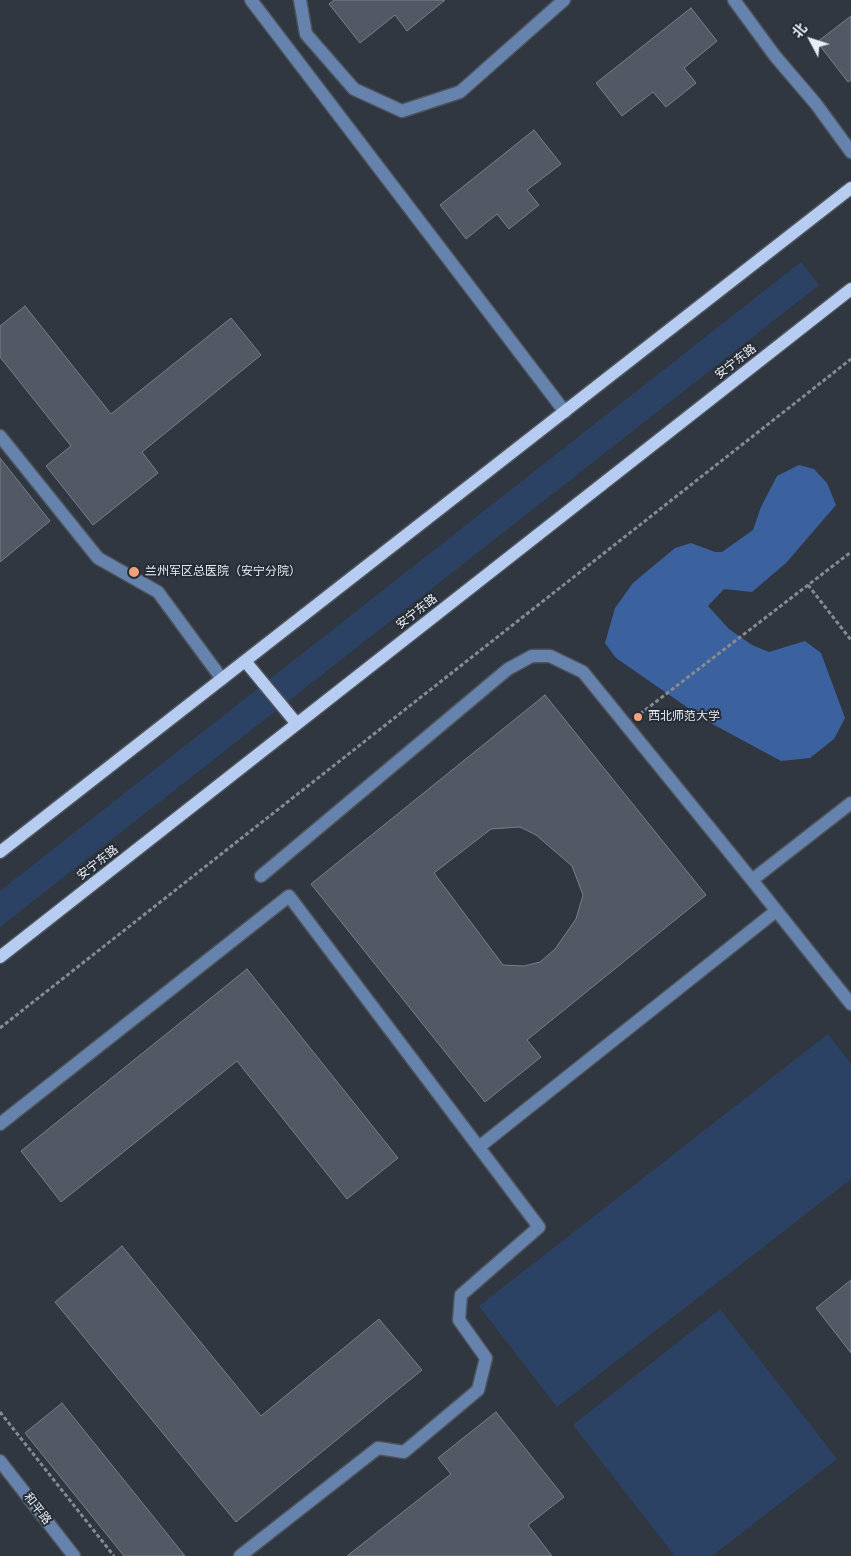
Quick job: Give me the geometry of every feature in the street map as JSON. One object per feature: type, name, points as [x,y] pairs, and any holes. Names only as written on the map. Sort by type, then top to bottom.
[{"type":"main road","points":[[0,852],[851,188]]},
{"type":"main road","name":"安宁东路","points":[[0,957],[851,289]]},
{"type":"main road","points":[[245,660],[297,724]]},
{"type":"street","points":[[251,0],[565,412]]},
{"type":"street","points":[[300,0],[306,34],[354,89],[402,111],[460,92],[564,0]]},
{"type":"street","points":[[734,0],[775,56],[816,104],[851,152]]},
{"type":"street","points":[[0,436],[98,558],[158,592],[222,679]]},
{"type":"street","points":[[261,876],[508,669],[532,656],[550,656],[583,672],[851,1004]]},
{"type":"street","points":[[752,880],[851,803]]},
{"type":"street","points":[[0,1124],[289,896],[539,1226],[461,1295],[459,1320],[486,1358],[478,1390],[404,1452],[378,1448],[240,1556]]},
{"type":"street","points":[[479,1147],[776,910]]},
{"type":"street","name":"和平路","points":[[0,1461],[74,1556]]},
{"type":"path","points":[[0,1028],[851,359]]},
{"type":"path","points":[[626,725],[851,552]]},
{"type":"path","points":[[808,585],[851,640]]},
{"type":"path","points":[[0,1412],[114,1556]]},
{"type":"shaded area","points":[[801,262],[819,285],[0,927],[0,891]]},
{"type":"shaded area","points":[[799,465],[814,469],[827,483],[836,505],[786,563],[752,592],[724,589],[708,606],[729,629],[752,645],[769,652],[805,641],[821,653],[845,718],[834,739],[810,758],[781,761],[707,721],[616,658],[605,643],[615,608],[633,583],[675,548],[691,543],[715,552],[722,552],[753,530],[761,507],[777,476]]},
{"type":"shaded area","points":[[828,1034],[851,1064],[851,1179],[557,1407],[479,1306]]},
{"type":"shaded area","points":[[720,1309],[837,1459],[712,1556],[675,1556],[573,1425]]},
{"type":"building","points":[[334,0],[445,0],[407,31],[395,15],[360,43],[329,4]]},
{"type":"building","points":[[691,8],[717,41],[684,68],[696,83],[666,107],[653,92],[622,116],[596,83]]},
{"type":"building","points":[[851,16],[851,80],[848,82],[817,42]]},
{"type":"building","points":[[534,130],[561,164],[527,190],[539,205],[509,229],[497,214],[466,239],[440,205]]},
{"type":"building","points":[[25,306],[111,414],[231,318],[261,355],[142,452],[158,473],[93,525],[46,466],[71,446],[0,357],[0,326]]},
{"type":"building","points":[[0,458],[50,521],[0,562]]},
{"type":"building","points":[[545,695],[706,895],[527,1040],[541,1057],[485,1102],[311,884]],"holes":[[[520,827],[536,835],[572,866],[583,895],[576,919],[555,949],[540,962],[524,966],[503,965],[434,873],[491,829]]]},
{"type":"building","points":[[247,969],[398,1158],[347,1199],[237,1061],[61,1202],[21,1151]]},
{"type":"building","points":[[122,1246],[261,1416],[379,1319],[422,1370],[236,1522],[55,1302]]},
{"type":"building","points":[[851,1280],[851,1353],[816,1308]]},
{"type":"building","points":[[62,1403],[185,1556],[124,1556],[25,1433]]},
{"type":"building","points":[[496,1412],[564,1497],[528,1525],[552,1556],[347,1556],[451,1474],[438,1458]]},
{"type":"place","name":"兰州军区总医院（安宁分院）","points":[[134,572]]},
{"type":"place","name":"西北师范大学","points":[[638,717]]}]
